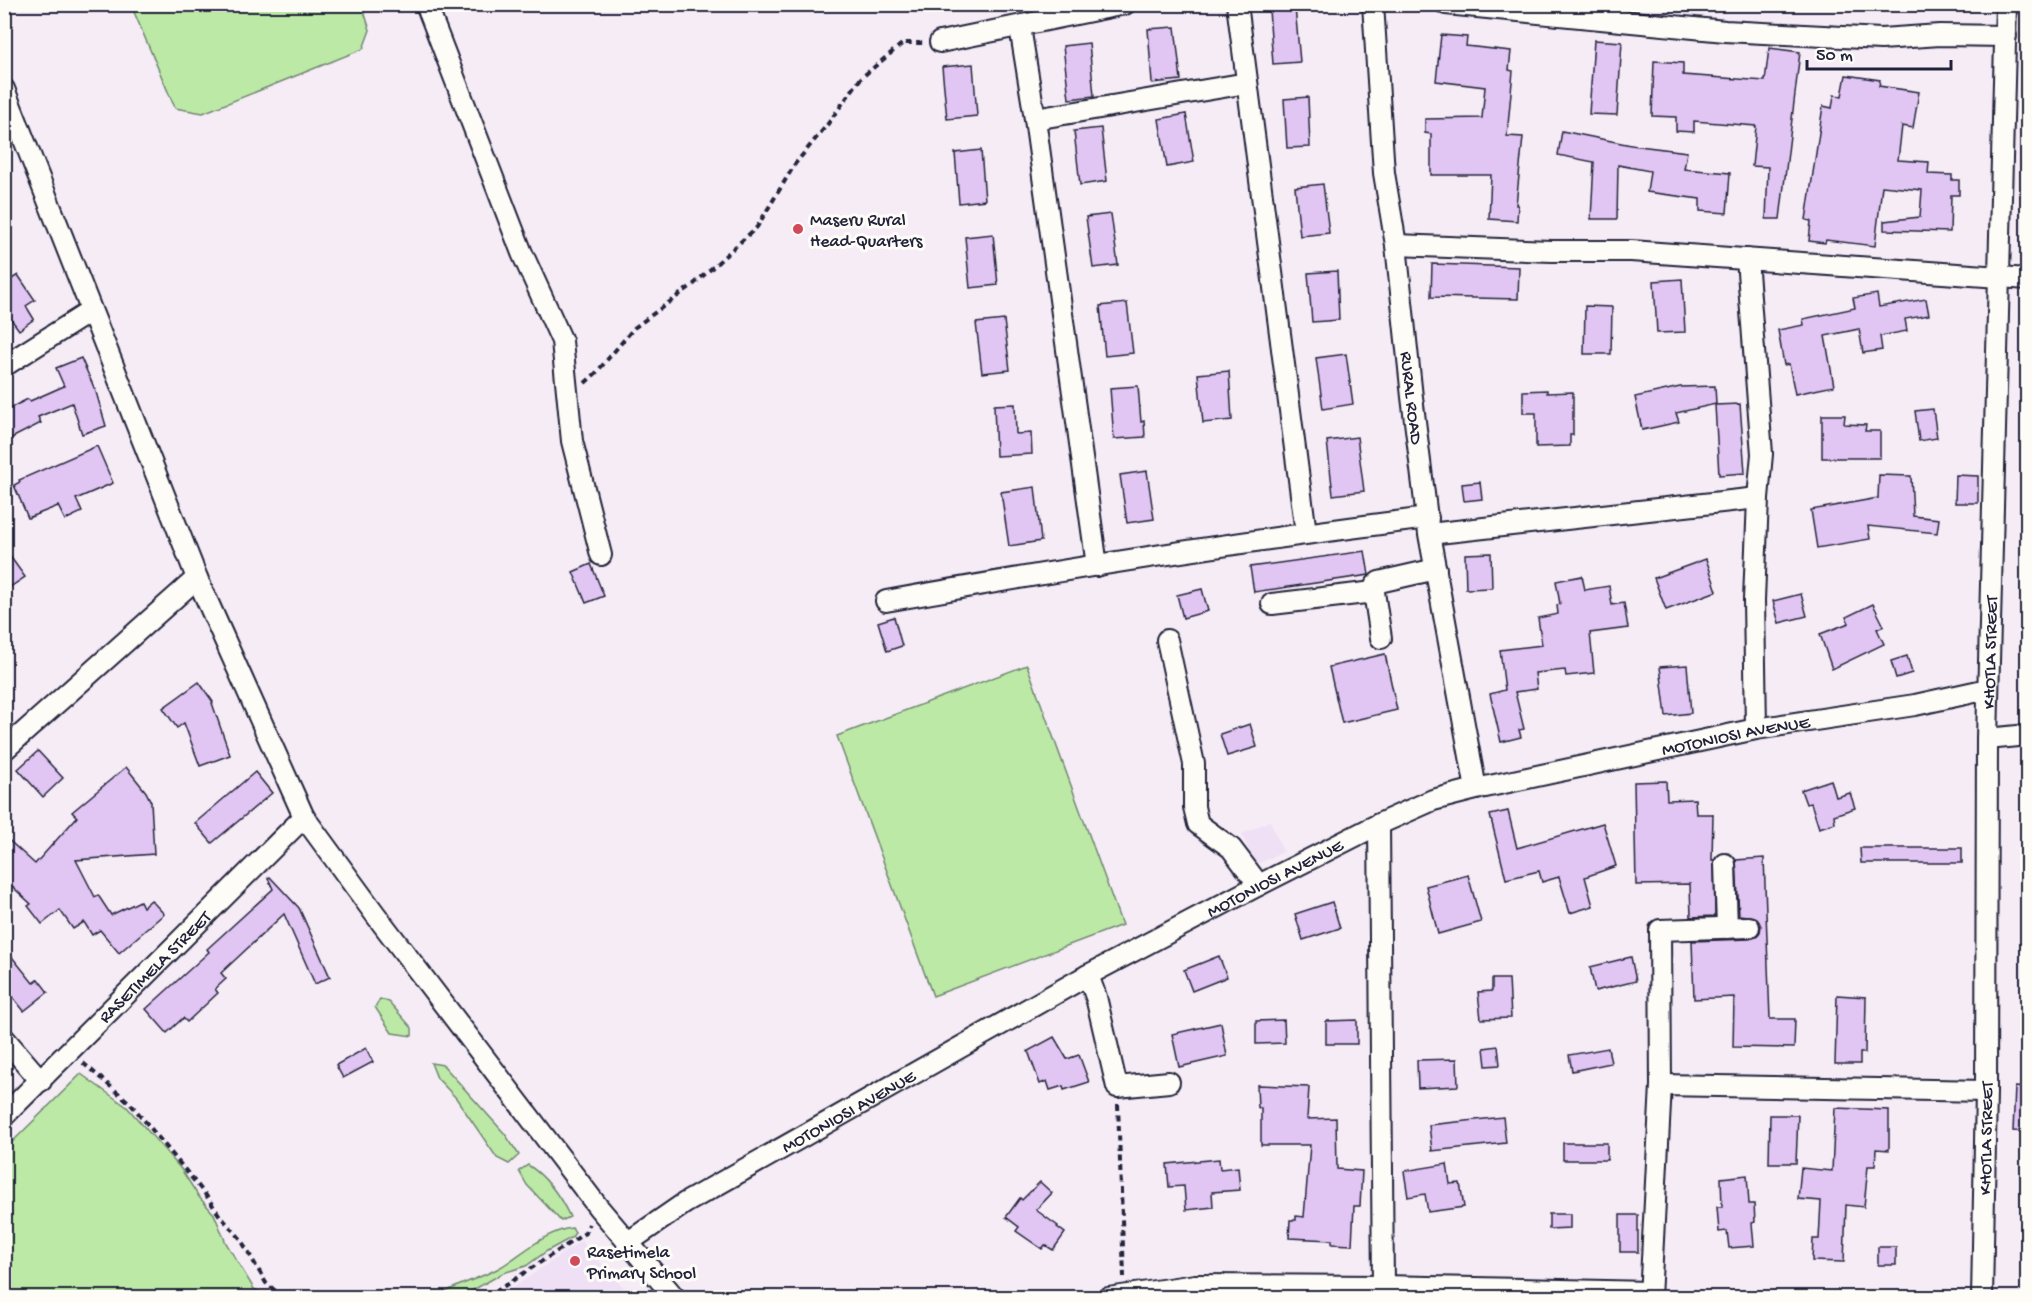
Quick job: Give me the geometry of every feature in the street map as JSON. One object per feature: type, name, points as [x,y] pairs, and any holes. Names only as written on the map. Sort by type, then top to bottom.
[{"type":"street","points":[[426,4],[522,252],[562,341],[572,441],[601,555]]},
{"type":"street","points":[[940,42],[1125,4]]},
{"type":"street","points":[[1237,4],[1306,533]]},
{"type":"street","name":"RURAL ROAD","points":[[1373,4],[1384,172],[1396,245],[1412,398],[1436,569],[1476,789]]},
{"type":"street","points":[[1446,4],[1725,31],[1881,39],[1940,35],[2006,36]]},
{"type":"street","name":"KHOTLA STREET","points":[[1982,1298],[1986,1091],[1987,739],[2007,4]]},
{"type":"street","points":[[1020,27],[1035,119],[1097,566]]},
{"type":"street","points":[[1035,119],[1247,83]]},
{"type":"street","points":[[4,89],[197,578],[304,817],[598,1207],[675,1298]]},
{"type":"street","points":[[1396,245],[1552,251],[1631,251],[2001,279],[2028,279]]},
{"type":"street","points":[[1747,259],[1762,454],[1754,600],[1755,729]]},
{"type":"street","points":[[4,366],[91,311]]},
{"type":"street","points":[[886,602],[1009,579],[1306,533],[1429,526],[1758,498]]},
{"type":"street","points":[[1381,638],[1375,586],[1379,582],[1436,569]]},
{"type":"street","points":[[4,750],[197,578]]},
{"type":"street","points":[[1272,604],[1374,592]]},
{"type":"street","points":[[1167,640],[1194,764],[1194,807],[1198,824],[1231,848],[1259,885]]},
{"type":"street","name":"MOTONIOSI AVENUE","points":[[627,1243],[695,1197],[1088,975],[1379,824],[1433,800],[1755,729],[1915,705],[1988,689]]},
{"type":"street","points":[[1987,739],[2028,735]]},
{"type":"street","name":"RASETIMELA STREET","points":[[4,1116],[72,1051],[304,817]]},
{"type":"street","points":[[1379,824],[1383,1286]]},
{"type":"street","points":[[1725,864],[1727,928]]},
{"type":"street","points":[[1116,1296],[1195,1285],[1383,1286],[1650,1295],[1661,1085],[1660,930],[1749,927]]},
{"type":"street","points":[[1088,975],[1096,997],[1117,1087],[1169,1082]]},
{"type":"street","points":[[4,1038],[41,1081]]},
{"type":"street","points":[[1661,1085],[1986,1091]]},
{"type":"path","points":[[568,396],[596,373],[634,328],[694,284],[758,227],[795,164],[861,78],[903,43],[940,42]]},
{"type":"path","points":[[72,1051],[86,1066],[130,1103],[240,1238],[266,1283],[284,1298]]},
{"type":"path","points":[[1116,1296],[1117,1087]]},
{"type":"path","points":[[486,1298],[585,1233],[598,1207]]},
{"type":"shaded area","points":[[1270,821],[1283,852],[1255,865],[1242,834]]},
{"type":"shaded area","name":"Rasetimela Primary School","points":[[581,1241],[632,1297],[500,1297],[523,1281]]},
{"type":"green space","points":[[131,5],[362,5],[370,30],[363,49],[203,113],[175,108]]},
{"type":"green space","points":[[1027,665],[1122,925],[933,996],[837,736]]},
{"type":"green space","points":[[380,999],[389,1002],[412,1028],[412,1036],[392,1033],[375,1007]]},
{"type":"green space","points":[[431,1063],[443,1065],[505,1134],[519,1155],[509,1164],[497,1158],[456,1098],[437,1078]]},
{"type":"green space","points":[[81,1074],[127,1107],[181,1169],[199,1197],[214,1214],[226,1243],[254,1289],[268,1297],[5,1297],[5,1149]]},
{"type":"green space","points":[[528,1165],[552,1188],[570,1217],[561,1221],[527,1185],[519,1171]]},
{"type":"green space","points":[[572,1228],[575,1233],[571,1238],[526,1266],[503,1273],[461,1297],[437,1297],[499,1268],[553,1234]]},
{"type":"building","points":[[1295,7],[1300,62],[1273,64],[1269,10]]},
{"type":"building","points":[[1175,27],[1181,80],[1152,83],[1148,29]]},
{"type":"building","points":[[1441,35],[1467,37],[1466,46],[1511,51],[1509,70],[1513,71],[1507,136],[1523,137],[1516,205],[1518,205],[1517,221],[1489,219],[1491,175],[1431,175],[1431,134],[1425,133],[1425,119],[1482,118],[1485,87],[1436,81]]},
{"type":"building","points":[[1594,40],[1622,42],[1617,115],[1589,114]]},
{"type":"building","points":[[1089,43],[1094,96],[1069,99],[1063,46]]},
{"type":"building","points":[[1769,48],[1800,52],[1780,219],[1766,219],[1768,167],[1752,166],[1756,126],[1694,121],[1694,132],[1676,131],[1676,117],[1652,116],[1654,61],[1683,63],[1683,75],[1765,81]]},
{"type":"building","points":[[973,64],[977,116],[947,119],[942,67]]},
{"type":"building","points":[[1846,75],[1880,80],[1879,86],[1919,92],[1913,128],[1902,126],[1898,160],[1929,162],[1928,174],[1952,175],[1952,180],[1959,180],[1959,195],[1951,195],[1950,232],[1884,230],[1884,221],[1920,217],[1922,190],[1882,186],[1875,246],[1826,240],[1825,243],[1809,241],[1811,221],[1806,220],[1823,106],[1832,108],[1834,95],[1842,96]]},
{"type":"building","points":[[1308,97],[1310,147],[1287,148],[1284,99]]},
{"type":"building","points":[[1186,114],[1194,162],[1167,167],[1159,119]]},
{"type":"building","points":[[1101,128],[1107,181],[1080,185],[1074,131]]},
{"type":"building","points":[[1562,131],[1631,145],[1687,152],[1684,169],[1730,173],[1727,213],[1700,211],[1700,199],[1647,192],[1650,171],[1618,165],[1617,219],[1591,219],[1594,162],[1558,155]]},
{"type":"building","points":[[981,150],[985,200],[959,203],[955,153]]},
{"type":"building","points":[[1323,184],[1329,233],[1300,236],[1295,187]]},
{"type":"building","points":[[1111,214],[1118,265],[1093,268],[1086,217]]},
{"type":"building","points":[[993,234],[998,285],[970,288],[965,237]]},
{"type":"building","points":[[1432,264],[1519,267],[1518,299],[1431,297]]},
{"type":"building","points":[[1337,271],[1339,320],[1312,322],[1308,273]]},
{"type":"building","points":[[18,275],[35,300],[26,306],[34,319],[19,330],[11,319],[4,323],[4,284]]},
{"type":"building","points":[[1682,279],[1685,332],[1657,333],[1654,281]]},
{"type":"building","points":[[1877,294],[1879,307],[1926,299],[1929,315],[1905,319],[1907,331],[1880,336],[1882,350],[1863,353],[1859,329],[1825,336],[1834,386],[1795,394],[1789,364],[1784,365],[1778,330],[1804,325],[1803,319],[1855,308],[1853,298]]},
{"type":"building","points":[[1127,303],[1133,353],[1105,356],[1100,306]]},
{"type":"building","points":[[1585,306],[1612,307],[1611,354],[1584,354]]},
{"type":"building","points":[[1004,320],[1010,370],[982,373],[976,323]]},
{"type":"building","points":[[1346,354],[1353,404],[1323,409],[1316,358]]},
{"type":"building","points":[[81,358],[96,392],[106,426],[82,434],[72,403],[38,417],[41,423],[4,442],[4,411],[28,399],[30,401],[64,386],[56,368]]},
{"type":"building","points":[[1229,371],[1232,420],[1203,423],[1198,374]]},
{"type":"building","points":[[1138,386],[1141,422],[1144,421],[1145,437],[1114,439],[1110,388]]},
{"type":"building","points":[[1715,386],[1716,404],[1676,413],[1679,422],[1642,430],[1635,397],[1680,387]]},
{"type":"building","points":[[1547,390],[1547,393],[1573,392],[1573,435],[1570,435],[1570,446],[1536,447],[1536,413],[1523,413],[1523,391]]},
{"type":"building","points":[[1015,404],[1016,434],[1031,433],[1032,454],[996,456],[994,405]]},
{"type":"building","points":[[1740,404],[1745,473],[1719,475],[1715,405]]},
{"type":"building","points":[[1933,409],[1937,438],[1919,441],[1915,411]]},
{"type":"building","points":[[1822,415],[1845,415],[1844,424],[1866,425],[1865,431],[1880,431],[1880,458],[1822,458]]},
{"type":"building","points":[[1357,437],[1364,491],[1333,495],[1327,441]]},
{"type":"building","points":[[97,446],[113,483],[76,499],[82,512],[65,520],[58,506],[28,518],[14,485],[20,482],[19,480]]},
{"type":"building","points":[[1147,471],[1154,519],[1127,523],[1120,475]]},
{"type":"building","points":[[1879,475],[1911,476],[1913,516],[1939,519],[1937,533],[1868,526],[1870,539],[1817,548],[1811,510],[1878,498]]},
{"type":"building","points":[[1956,475],[1978,476],[1978,503],[1955,503]]},
{"type":"building","points":[[1480,482],[1482,499],[1464,501],[1462,484]]},
{"type":"building","points":[[1035,487],[1041,541],[1009,546],[1001,492]]},
{"type":"building","points":[[4,548],[25,577],[4,591]]},
{"type":"building","points":[[1365,551],[1369,575],[1254,592],[1250,567]]},
{"type":"building","points":[[1491,553],[1492,588],[1466,589],[1465,554]]},
{"type":"building","points":[[1706,559],[1717,591],[1666,610],[1654,578]]},
{"type":"building","points":[[591,564],[604,596],[586,603],[573,572]]},
{"type":"building","points":[[1582,576],[1585,590],[1609,586],[1612,605],[1624,603],[1628,628],[1590,633],[1594,673],[1566,676],[1565,670],[1535,673],[1537,689],[1515,692],[1524,729],[1519,730],[1521,737],[1501,742],[1490,694],[1505,690],[1500,650],[1542,645],[1538,618],[1558,614],[1557,605],[1560,604],[1556,581]]},
{"type":"building","points":[[1202,589],[1208,611],[1183,618],[1177,595]]},
{"type":"building","points":[[1801,594],[1807,616],[1779,623],[1773,601]]},
{"type":"building","points":[[1873,604],[1884,626],[1877,629],[1884,644],[1832,669],[1820,634],[1849,623],[1846,617]]},
{"type":"building","points":[[894,617],[902,646],[887,651],[878,622]]},
{"type":"building","points":[[1385,654],[1397,710],[1342,723],[1329,667]]},
{"type":"building","points":[[1907,656],[1912,673],[1896,678],[1891,661]]},
{"type":"building","points":[[1687,665],[1691,713],[1666,716],[1660,667]]},
{"type":"building","points":[[199,682],[213,702],[230,755],[200,766],[184,723],[177,728],[163,708]]},
{"type":"building","points":[[1250,724],[1257,747],[1227,756],[1220,734]]},
{"type":"building","points":[[38,751],[63,778],[43,797],[18,769]]},
{"type":"building","points":[[126,767],[151,802],[154,854],[76,860],[95,897],[98,895],[111,915],[140,901],[143,907],[151,900],[164,914],[119,953],[100,930],[92,935],[84,922],[73,929],[60,910],[42,924],[28,906],[31,904],[4,879],[4,836],[35,864],[77,817],[72,812]]},
{"type":"building","points":[[255,772],[272,793],[212,843],[195,823]]},
{"type":"building","points":[[1831,780],[1836,797],[1850,793],[1855,808],[1834,815],[1835,823],[1819,828],[1811,803],[1806,804],[1801,790]]},
{"type":"building","points":[[1666,781],[1667,800],[1695,799],[1696,814],[1713,814],[1712,860],[1714,860],[1715,916],[1691,917],[1690,884],[1636,885],[1634,782]]},
{"type":"building","points":[[1508,811],[1517,848],[1603,823],[1616,866],[1585,877],[1593,906],[1570,913],[1559,877],[1542,882],[1539,871],[1506,879],[1490,815]]},
{"type":"building","points":[[1860,848],[1962,848],[1962,863],[1861,863]]},
{"type":"building","points":[[1764,858],[1770,1019],[1795,1019],[1794,1048],[1733,1047],[1734,997],[1694,999],[1692,941],[1749,939],[1756,937],[1760,932],[1761,926],[1755,917],[1739,915],[1736,860]]},
{"type":"building","points":[[1468,875],[1481,922],[1438,934],[1426,886]]},
{"type":"building","points":[[270,877],[299,908],[330,977],[315,984],[284,914],[221,973],[226,979],[215,989],[218,993],[187,1022],[183,1018],[167,1033],[146,1009],[209,952],[207,949],[273,889],[268,878]]},
{"type":"building","points":[[1332,902],[1340,928],[1303,940],[1295,914]]},
{"type":"building","points":[[4,947],[33,983],[38,979],[48,992],[24,1011],[4,986]]},
{"type":"building","points":[[1219,956],[1227,977],[1192,991],[1184,970]]},
{"type":"building","points":[[1631,957],[1636,981],[1595,991],[1590,967]]},
{"type":"building","points":[[1492,979],[1509,979],[1511,1018],[1481,1019],[1478,992],[1492,991]]},
{"type":"building","points":[[1837,995],[1866,997],[1865,1053],[1860,1053],[1860,1064],[1835,1064]]},
{"type":"building","points":[[1284,1020],[1285,1043],[1256,1044],[1256,1021]]},
{"type":"building","points":[[1357,1020],[1357,1044],[1326,1044],[1326,1021]]},
{"type":"building","points":[[1221,1023],[1227,1056],[1179,1067],[1172,1034]]},
{"type":"building","points":[[1054,1037],[1067,1059],[1079,1055],[1089,1082],[1064,1090],[1063,1086],[1050,1090],[1047,1081],[1040,1084],[1028,1051]]},
{"type":"building","points":[[1498,1046],[1500,1065],[1486,1066],[1484,1048]]},
{"type":"building","points":[[366,1048],[373,1062],[343,1078],[336,1065]]},
{"type":"building","points":[[1608,1048],[1611,1063],[1572,1071],[1569,1055]]},
{"type":"building","points":[[1457,1059],[1458,1086],[1418,1088],[1417,1060]]},
{"type":"building","points":[[1257,1085],[1309,1087],[1307,1119],[1336,1118],[1337,1169],[1362,1171],[1360,1206],[1354,1206],[1352,1245],[1332,1244],[1332,1240],[1289,1238],[1290,1220],[1296,1220],[1296,1216],[1304,1217],[1310,1145],[1261,1145],[1261,1108],[1258,1108]]},
{"type":"building","points":[[2015,1087],[2028,1088],[2028,1132],[2013,1131]]},
{"type":"building","points":[[1835,1108],[1889,1110],[1889,1150],[1876,1149],[1875,1166],[1868,1166],[1864,1207],[1846,1205],[1844,1262],[1812,1261],[1813,1239],[1819,1239],[1821,1201],[1798,1199],[1801,1168],[1832,1171]]},
{"type":"building","points":[[1770,1115],[1798,1115],[1796,1163],[1769,1163]]},
{"type":"building","points":[[1503,1117],[1506,1143],[1432,1151],[1429,1125]]},
{"type":"building","points":[[1563,1143],[1607,1143],[1607,1160],[1563,1160]]},
{"type":"building","points":[[1219,1159],[1220,1169],[1238,1167],[1240,1190],[1212,1192],[1213,1207],[1186,1210],[1184,1186],[1169,1187],[1167,1164]]},
{"type":"building","points":[[1447,1164],[1450,1184],[1460,1183],[1464,1207],[1428,1212],[1425,1194],[1408,1197],[1404,1171]]},
{"type":"building","points":[[1747,1175],[1749,1204],[1754,1204],[1755,1222],[1752,1223],[1754,1246],[1729,1248],[1727,1231],[1719,1232],[1717,1207],[1722,1207],[1721,1178]]},
{"type":"building","points":[[1040,1182],[1052,1193],[1036,1210],[1065,1233],[1053,1250],[1045,1245],[1042,1249],[1016,1231],[1019,1227],[1006,1217],[1020,1198],[1022,1200]]},
{"type":"building","points":[[1549,1214],[1570,1214],[1570,1228],[1549,1229]]},
{"type":"building","points":[[1620,1215],[1638,1215],[1638,1252],[1620,1252]]},
{"type":"building","points":[[1878,1247],[1896,1247],[1896,1265],[1878,1265]]},
{"type":"place","name":"Maseru Rural Head-Quarters","points":[[798,229]]},
{"type":"place","name":"Rasetimela Primary School","points":[[575,1261]]}]
